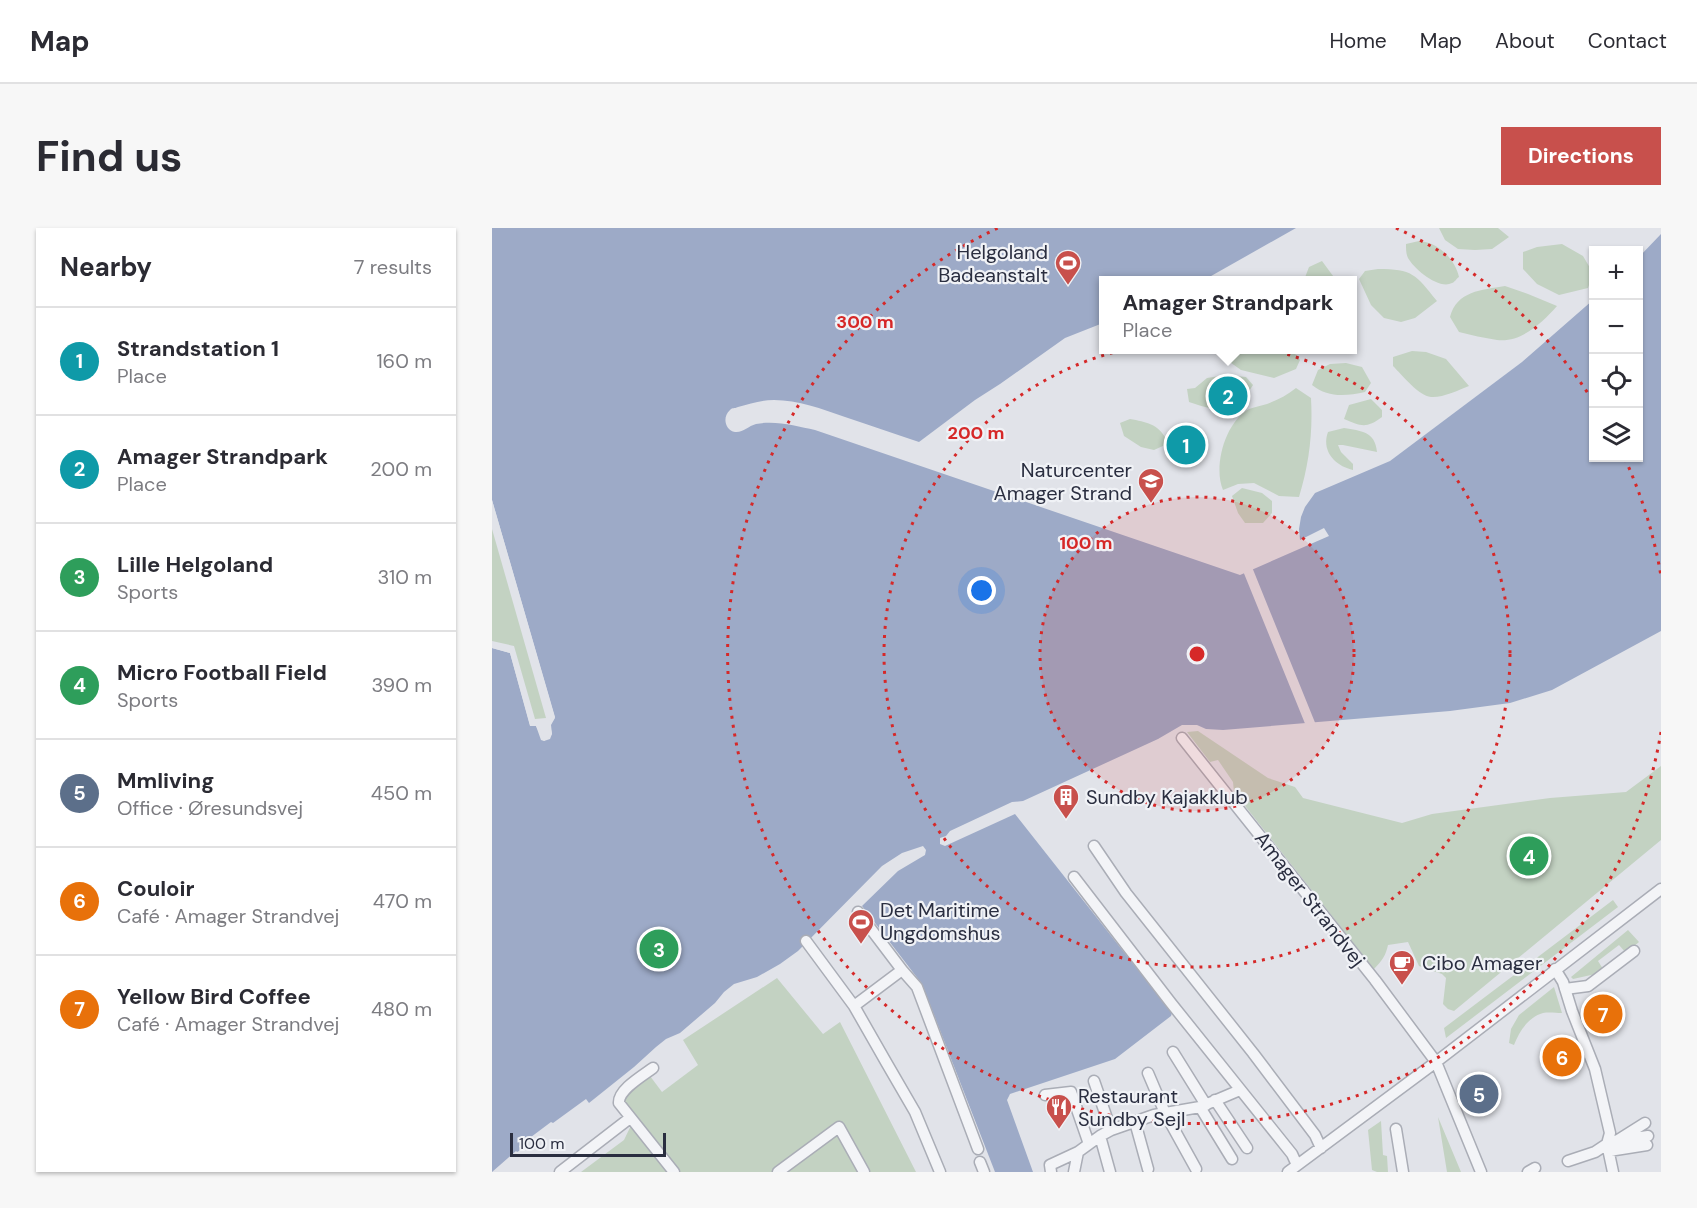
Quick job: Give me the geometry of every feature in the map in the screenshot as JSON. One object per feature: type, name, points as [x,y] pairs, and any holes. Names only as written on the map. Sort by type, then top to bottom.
[{"type":"street","name":"Amager Strandvej","points":[[1182,738],[1367,971],[1436,1062],[1481,1172]]},
{"type":"street","points":[[1094,846],[1126,893],[1315,1135],[1321,1148]]},
{"type":"street","points":[[1074,877],[1292,1154],[1293,1169]]},
{"type":"street","points":[[1293,1169],[1661,889]]},
{"type":"street","points":[[858,912],[917,987],[978,1149]]},
{"type":"street","points":[[806,941],[854,1006],[915,1112],[940,1172]]},
{"type":"street","points":[[1565,989],[1588,986],[1634,951]]},
{"type":"street","points":[[1555,969],[1565,989],[1608,1102],[1610,1133],[1608,1148],[1613,1172]]},
{"type":"street","points":[[854,1006],[902,970]]},
{"type":"street","points":[[1173,1052],[1207,1104],[1247,1148]]},
{"type":"street","points":[[652,1068],[622,1092],[619,1096],[619,1103],[674,1172]]},
{"type":"street","points":[[1148,1073],[1165,1113],[1196,1169]]},
{"type":"street","points":[[1094,1081],[1111,1130]]},
{"type":"street","points":[[1052,1172],[1050,1165],[1078,1152],[1111,1130],[1165,1113],[1207,1104],[1240,1090]]},
{"type":"street","points":[[1046,1095],[1071,1092],[1089,1144]]},
{"type":"street","points":[[1207,1104],[1232,1160]]},
{"type":"street","points":[[560,1172],[630,1118]]},
{"type":"street","points":[[1135,1122],[1148,1170]]},
{"type":"street","points":[[1608,1148],[1645,1123]]},
{"type":"street","points":[[778,1172],[839,1127],[864,1172]]},
{"type":"street","points":[[1396,1130],[1403,1172]]},
{"type":"street","points":[[1100,1136],[1110,1172]]},
{"type":"street","points":[[1568,1161],[1608,1148],[1647,1140],[1618,1140]]},
{"type":"street","points":[[1074,1172],[1078,1152]]},
{"type":"green space","points":[[1439,228],[1498,228],[1509,237],[1492,249],[1458,249],[1445,240]]},
{"type":"green space","points":[[1419,241],[1439,248],[1450,258],[1459,277],[1454,282],[1440,284],[1421,273],[1411,263],[1407,255],[1406,244]]},
{"type":"green space","points":[[1562,244],[1583,256],[1589,266],[1588,288],[1559,295],[1537,284],[1523,269],[1523,252],[1537,247]]},
{"type":"green space","points":[[1322,261],[1333,276],[1306,276],[1309,267]]},
{"type":"green space","points":[[1399,270],[1412,275],[1437,301],[1415,318],[1401,322],[1384,318],[1371,305],[1359,279],[1365,271]]},
{"type":"green space","points":[[1505,286],[1557,306],[1538,325],[1514,338],[1497,340],[1459,332],[1450,317],[1458,302],[1471,293]]},
{"type":"green space","points":[[1412,351],[1426,352],[1446,359],[1469,386],[1435,397],[1421,393],[1393,366],[1393,357]]},
{"type":"green space","points":[[1229,354],[1295,354],[1300,360],[1296,369],[1274,378],[1241,370],[1227,360]]},
{"type":"green space","points":[[1346,363],[1362,367],[1371,383],[1365,392],[1337,395],[1324,392],[1312,385],[1318,370],[1330,364]]},
{"type":"green space","points":[[1226,375],[1246,377],[1253,385],[1239,402],[1226,409],[1218,409],[1189,402],[1187,389],[1195,388],[1207,378]]},
{"type":"green space","points":[[1296,388],[1311,398],[1310,448],[1299,497],[1279,496],[1254,483],[1238,484],[1223,490],[1219,469],[1223,446],[1233,424],[1249,409],[1275,401]]},
{"type":"green space","points":[[1371,399],[1382,410],[1382,417],[1367,425],[1344,419],[1349,405]]},
{"type":"green space","points":[[1130,419],[1155,427],[1166,439],[1165,445],[1154,450],[1141,447],[1124,436],[1120,423]]},
{"type":"green space","points":[[1344,428],[1366,433],[1376,445],[1377,452],[1338,445],[1341,452],[1353,464],[1353,470],[1335,461],[1326,445],[1328,432]]},
{"type":"green space","points":[[1242,488],[1262,493],[1272,501],[1272,513],[1263,523],[1245,523],[1238,513],[1232,496]]},
{"type":"green space","points":[[492,529],[546,718],[535,719],[514,646],[492,641]]},
{"type":"green space","points":[[1198,731],[1268,778],[1295,787],[1303,798],[1402,823],[1432,814],[1550,798],[1626,792],[1661,766],[1661,840],[1454,1011],[1443,1004],[1446,978],[1442,974],[1419,966],[1408,942],[1388,945],[1383,958],[1374,969],[1234,792],[1233,782],[1218,760],[1210,762],[1187,732]]},
{"type":"green space","points":[[1613,900],[1618,907],[1446,1038],[1444,1028]]},
{"type":"green space","points":[[1628,930],[1639,942],[1626,953],[1619,945],[1598,961],[1603,969],[1600,973],[1573,979],[1571,977]]},
{"type":"green space","points":[[777,978],[823,1034],[840,1022],[916,1172],[581,1172],[624,1140],[636,1115],[622,1099],[650,1076],[662,1092],[698,1065],[683,1040]]},
{"type":"green space","points":[[1554,987],[1562,1013],[1538,1015],[1525,1026],[1514,1045],[1509,1043],[1511,1029],[1519,1015]]},
{"type":"green space","points":[[1438,1117],[1461,1172],[1447,1172]]},
{"type":"green space","points":[[1381,1121],[1383,1155],[1387,1156],[1388,1172],[1372,1170],[1368,1130]]},
{"type":"water","points":[[492,228],[1296,228],[1211,276],[1099,276],[1099,325],[1065,338],[919,442],[819,408],[783,400],[765,401],[733,408],[725,420],[729,429],[735,432],[756,424],[771,423],[815,430],[1240,575],[1329,536],[1324,528],[1300,540],[1301,517],[1315,493],[1390,461],[1522,362],[1589,303],[1589,462],[1643,462],[1643,253],[1661,234],[1661,631],[1552,690],[1510,703],[1450,711],[1223,730],[1206,729],[1197,725],[1182,725],[1158,739],[1023,801],[1012,802],[940,838],[940,844],[945,846],[1015,814],[1172,1013],[1115,1059],[1010,1094],[1007,1100],[1033,1172],[995,1172],[922,984],[862,906],[898,871],[925,855],[926,850],[923,846],[902,853],[882,866],[798,951],[757,977],[734,984],[680,1033],[666,1039],[589,1103],[586,1099],[553,1123],[551,1122],[519,1146],[521,1150],[516,1151],[492,1172],[492,648],[510,653],[530,725],[536,726],[544,741],[552,734],[550,725],[555,717],[492,500]]},
{"type":"pier","points":[[492,500],[555,718],[551,725],[550,739],[544,741],[541,740],[536,726],[530,726],[510,653],[492,648],[492,645],[513,652],[533,723],[538,724],[543,737],[548,736],[548,724],[552,717],[492,511]]},
{"type":"pier","points":[[1252,567],[1316,725],[1306,726],[1243,571]]},
{"type":"place","name":"Helgoland Badeanstalt","points":[[1068,286]]},
{"type":"place","name":"Amager Strandpark","points":[[1228,396]]},
{"type":"place","name":"Strandstation 1","points":[[1186,445]]},
{"type":"place","name":"Naturcenter Amager Strand","points":[[1151,504]]},
{"type":"place","name":"Sundby Kajakklub","points":[[1066,820]]},
{"type":"place","name":"Micro Football Field","points":[[1529,856]]},
{"type":"place","name":"Det Maritime Ungdomshus","points":[[861,945]]},
{"type":"place","name":"Lille Helgoland","points":[[659,949]]},
{"type":"place","name":"Cibo Amager","points":[[1402,986]]},
{"type":"place","name":"Yellow Bird Coffee","points":[[1603,1014]]},
{"type":"place","name":"Couloir","points":[[1562,1057]]},
{"type":"place","name":"Mmliving","points":[[1479,1094]]},
{"type":"place","name":"Restaurant Sundby Sejl","points":[[1059,1130]]}]
